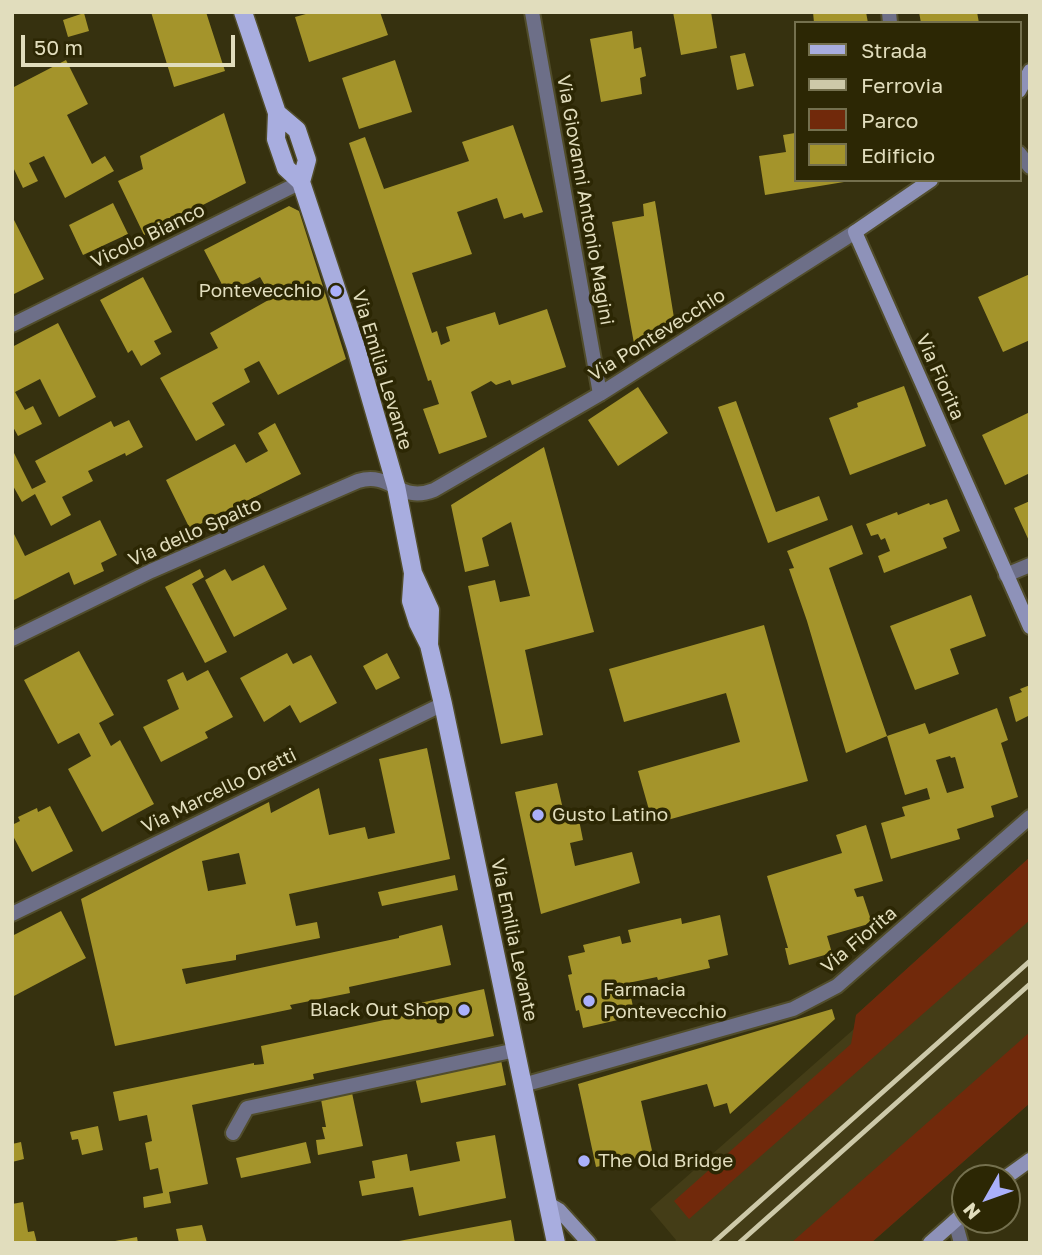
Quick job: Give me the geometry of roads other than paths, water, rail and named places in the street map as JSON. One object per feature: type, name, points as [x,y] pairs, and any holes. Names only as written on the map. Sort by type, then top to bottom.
[{"type":"main road","name":"Via Emilia Levante","points":[[243,12],[278,113],[298,130],[307,160],[301,182],[356,348],[396,486],[413,573],[430,610],[429,645],[556,1243]]},
{"type":"street","name":"Via Giovanni Antonio Magini","points":[[532,12],[600,394]]},
{"type":"street","points":[[1021,87],[1030,71]]},
{"type":"street","name":"Vicolo Bianco","points":[[12,325],[301,182]]},
{"type":"street","name":"Via Pontevecchio","points":[[396,486],[411,495],[422,495],[434,490],[600,394],[855,232],[916,185]]},
{"type":"street","name":"Via Fiorita","points":[[855,232],[1030,628]]},
{"type":"street","name":"Via dello Spalto","points":[[12,639],[151,571],[358,481],[375,478],[396,486]]},
{"type":"street","points":[[1006,575],[1030,565]]},
{"type":"street","name":"Via Marcello Oretti","points":[[12,914],[443,704]]},
{"type":"street","name":"Via Fiorita","points":[[523,1085],[793,1009],[815,999],[837,986],[1030,817]]},
{"type":"street","points":[[233,1133],[247,1108],[516,1050]]},
{"type":"street","points":[[547,1203],[559,1210],[589,1243]]},
{"type":"street","points":[[930,1243],[951,1224]]},
{"type":"railway","points":[[713,1243],[1030,961]]},
{"type":"railway","points":[[739,1243],[1030,984]]},
{"type":"place","name":"Pontevecchio","points":[[336,291]]},
{"type":"place","name":"Gusto Latino","points":[[538,815]]},
{"type":"place","name":"Farmacia Pontevecchio","points":[[589,1001]]},
{"type":"place","name":"Black Out Shop","points":[[464,1010]]},
{"type":"place","name":"The Old Bridge","points":[[584,1161]]}]
